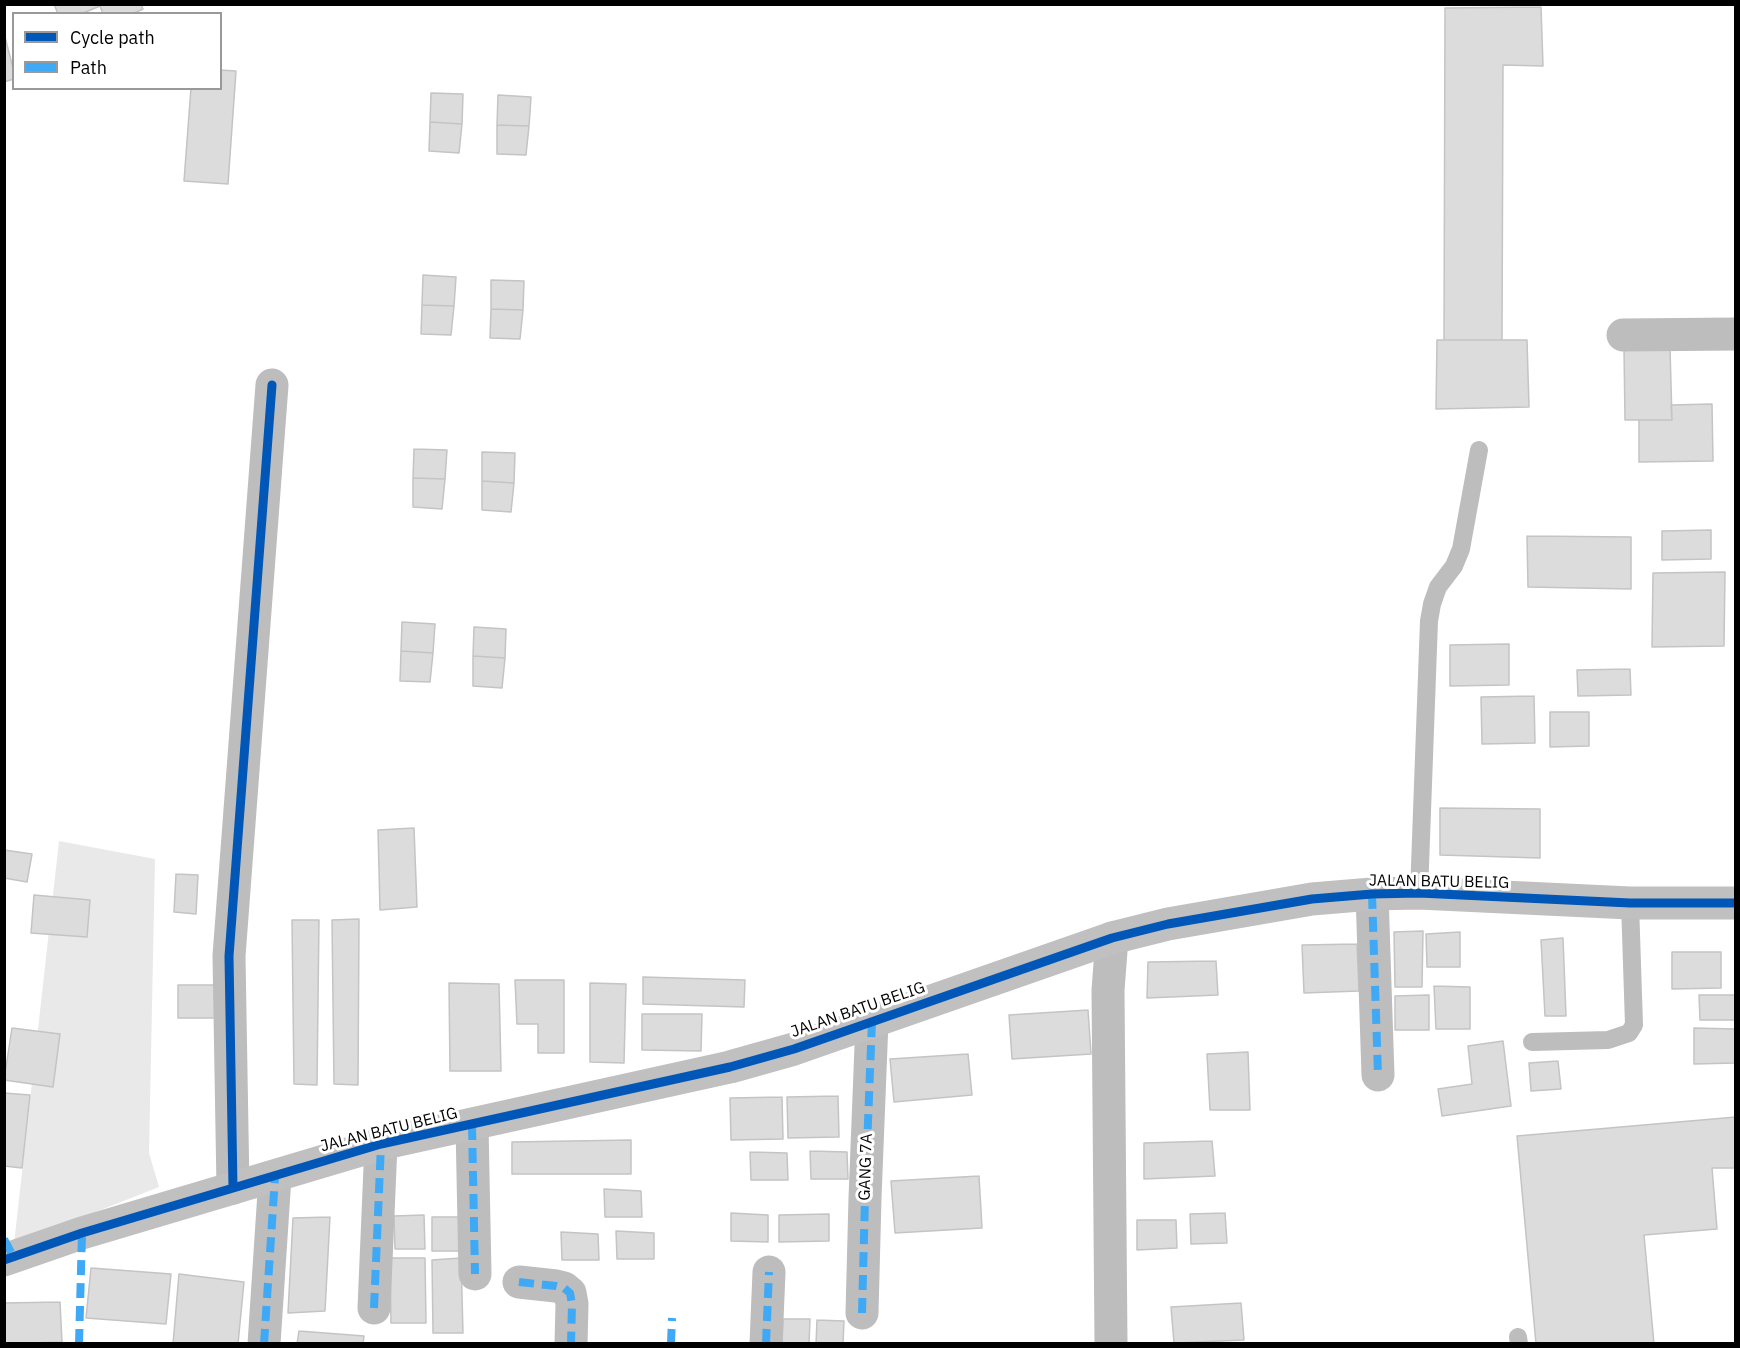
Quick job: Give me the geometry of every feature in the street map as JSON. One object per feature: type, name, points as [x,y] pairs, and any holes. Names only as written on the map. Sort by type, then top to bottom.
[{"type":"street","points":[[1623,335],[1736,334]]},
{"type":"street","points":[[233,1188],[229,956],[272,385]]},
{"type":"street","name":"JALAN BATU BELIG","points":[[7,1251],[82,1233],[381,1144],[730,1067],[794,1049],[1112,938],[1168,924],[1312,899],[1372,894],[1419,893],[1630,903],[1736,903]]},
{"type":"street","points":[[1372,894],[1378,1075]]},
{"type":"street","points":[[1111,1344],[1108,990],[1112,938]]},
{"type":"street","name":"GANG 7A","points":[[862,1313],[872,1021]]},
{"type":"street","points":[[472,1125],[475,1274]]},
{"type":"street","points":[[374,1308],[381,1144]]},
{"type":"street","points":[[264,1344],[275,1177]]},
{"type":"street","points":[[766,1344],[769,1272]]},
{"type":"street","points":[[519,1282],[556,1286],[570,1293],[572,1344]]},
{"type":"lane","points":[[1419,893],[1429,621],[1438,587],[1454,566],[1461,549],[1479,450]]},
{"type":"lane","points":[[1532,1042],[1608,1040],[1629,1033],[1634,1025],[1630,903]]},
{"type":"shaded area","points":[[59,841],[155,859],[149,1153],[159,1187],[14,1244]]},
{"type":"building","points":[[54,4],[141,4],[143,9],[136,12],[102,12],[100,6],[86,12],[57,12]]},
{"type":"building","points":[[1541,7],[1543,66],[1503,65],[1502,340],[1444,340],[1445,8]]},
{"type":"building","points":[[4,33],[12,64],[12,80],[4,82]]},
{"type":"building","points":[[222,70],[236,71],[228,184],[184,181],[191,90],[222,90]]},
{"type":"building","points":[[431,93],[463,94],[462,124],[430,122]]},
{"type":"building","points":[[498,95],[531,97],[529,126],[497,125]]},
{"type":"building","points":[[430,122],[462,124],[459,153],[429,151]]},
{"type":"building","points":[[497,125],[529,126],[526,155],[497,154]]},
{"type":"building","points":[[423,275],[456,277],[454,306],[422,305]]},
{"type":"building","points":[[491,280],[524,281],[523,310],[491,309]]},
{"type":"building","points":[[422,305],[454,306],[451,335],[421,334]]},
{"type":"building","points":[[491,309],[523,310],[520,339],[490,338]]},
{"type":"building","points":[[1437,340],[1527,340],[1529,407],[1436,409]]},
{"type":"building","points":[[1670,348],[1672,420],[1625,420],[1624,349]]},
{"type":"building","points":[[1712,404],[1713,461],[1639,462],[1639,420],[1672,420],[1671,405]]},
{"type":"building","points":[[414,449],[447,450],[445,479],[413,478]]},
{"type":"building","points":[[482,452],[515,453],[514,483],[482,481]]},
{"type":"building","points":[[413,478],[445,479],[442,509],[413,507]]},
{"type":"building","points":[[482,481],[514,483],[511,512],[482,510]]},
{"type":"building","points":[[1711,530],[1711,559],[1662,560],[1662,531]]},
{"type":"building","points":[[1527,536],[1631,537],[1631,589],[1528,587]]},
{"type":"building","points":[[1725,572],[1724,646],[1652,647],[1653,573]]},
{"type":"building","points":[[402,622],[435,624],[433,653],[401,651]]},
{"type":"building","points":[[474,627],[506,629],[505,658],[473,656]]},
{"type":"building","points":[[1509,644],[1509,685],[1450,686],[1450,645]]},
{"type":"building","points":[[401,651],[433,653],[430,682],[400,681]]},
{"type":"building","points":[[473,656],[505,658],[502,688],[473,686]]},
{"type":"building","points":[[1630,669],[1631,695],[1578,696],[1577,670]]},
{"type":"building","points":[[1534,696],[1535,743],[1482,744],[1481,697]]},
{"type":"building","points":[[1550,712],[1589,712],[1589,746],[1550,747]]},
{"type":"building","points":[[1440,808],[1540,809],[1540,858],[1440,855]]},
{"type":"building","points":[[414,828],[417,907],[380,910],[378,830]]},
{"type":"building","points":[[4,850],[32,854],[27,882],[4,878]]},
{"type":"building","points":[[176,874],[198,875],[196,914],[174,912]]},
{"type":"building","points":[[34,895],[90,900],[87,937],[31,933]]},
{"type":"building","points":[[359,919],[358,1085],[334,1084],[332,920]]},
{"type":"building","points":[[292,920],[319,920],[317,1085],[294,1084]]},
{"type":"building","points":[[1423,931],[1422,987],[1395,987],[1394,932]]},
{"type":"building","points":[[1460,932],[1460,967],[1427,967],[1426,934]]},
{"type":"building","points":[[1563,938],[1566,1016],[1545,1016],[1541,940]]},
{"type":"building","points":[[1357,944],[1359,991],[1304,993],[1302,945]]},
{"type":"building","points":[[1672,952],[1721,952],[1721,988],[1672,989]]},
{"type":"building","points":[[1216,961],[1218,995],[1147,998],[1148,962]]},
{"type":"building","points":[[643,977],[745,980],[744,1007],[643,1004]]},
{"type":"building","points":[[515,980],[564,980],[564,1053],[538,1053],[538,1024],[517,1024]]},
{"type":"building","points":[[449,983],[499,984],[501,1071],[450,1071]]},
{"type":"building","points":[[590,983],[626,984],[624,1063],[590,1062]]},
{"type":"building","points":[[178,985],[217,985],[217,1018],[178,1018]]},
{"type":"building","points":[[1434,986],[1470,987],[1470,1029],[1436,1029]]},
{"type":"building","points":[[1429,995],[1429,1030],[1395,1030],[1395,996]]},
{"type":"building","points":[[1699,995],[1736,995],[1736,1020],[1700,1020]]},
{"type":"building","points":[[1088,1010],[1091,1054],[1012,1059],[1009,1015]]},
{"type":"building","points":[[642,1014],[702,1014],[701,1051],[642,1050]]},
{"type":"building","points":[[12,1028],[60,1034],[53,1087],[4,1080]]},
{"type":"building","points":[[1694,1028],[1736,1029],[1736,1063],[1694,1064]]},
{"type":"building","points":[[1503,1041],[1511,1106],[1442,1116],[1438,1089],[1472,1084],[1468,1046]]},
{"type":"building","points":[[1248,1052],[1250,1110],[1210,1110],[1207,1054]]},
{"type":"building","points":[[968,1054],[972,1095],[894,1102],[890,1059]]},
{"type":"building","points":[[1558,1061],[1561,1089],[1531,1091],[1529,1063]]},
{"type":"building","points":[[4,1093],[30,1095],[22,1168],[4,1166]]},
{"type":"building","points":[[838,1096],[839,1137],[788,1138],[787,1097]]},
{"type":"building","points":[[782,1097],[783,1139],[731,1140],[730,1098]]},
{"type":"building","points":[[1736,1117],[1736,1168],[1712,1168],[1717,1229],[1644,1235],[1654,1344],[1536,1344],[1517,1136]]},
{"type":"building","points":[[631,1140],[631,1174],[512,1174],[512,1142]]},
{"type":"building","points":[[1212,1141],[1215,1176],[1144,1179],[1144,1143]]},
{"type":"building","points":[[810,1151],[847,1152],[848,1179],[811,1179]]},
{"type":"building","points":[[750,1152],[787,1153],[788,1180],[751,1180]]},
{"type":"building","points":[[979,1176],[982,1228],[895,1233],[891,1181]]},
{"type":"building","points":[[604,1189],[641,1191],[642,1217],[605,1217]]},
{"type":"building","points":[[731,1213],[768,1215],[768,1242],[731,1241]]},
{"type":"building","points":[[1225,1213],[1227,1243],[1191,1244],[1190,1214]]},
{"type":"building","points":[[829,1214],[829,1241],[779,1242],[779,1215]]},
{"type":"building","points":[[424,1215],[425,1249],[395,1249],[394,1216]]},
{"type":"building","points":[[330,1217],[325,1311],[288,1313],[293,1218]]},
{"type":"building","points":[[432,1217],[462,1217],[462,1251],[432,1251]]},
{"type":"building","points":[[1137,1220],[1176,1220],[1177,1248],[1137,1250]]},
{"type":"building","points":[[616,1231],[654,1233],[654,1259],[617,1259]]},
{"type":"building","points":[[561,1232],[598,1234],[599,1260],[562,1260]]},
{"type":"building","points":[[390,1258],[425,1258],[426,1323],[391,1323]]},
{"type":"building","points":[[461,1258],[463,1333],[433,1333],[432,1260]]},
{"type":"building","points":[[91,1268],[171,1274],[166,1324],[86,1318]]},
{"type":"building","points":[[179,1274],[244,1282],[238,1344],[173,1344]]},
{"type":"building","points":[[60,1302],[62,1342],[4,1344],[4,1303]]},
{"type":"building","points":[[1241,1303],[1244,1340],[1174,1343],[1171,1307]]},
{"type":"building","points":[[783,1319],[810,1319],[809,1344],[782,1344]]},
{"type":"building","points":[[817,1320],[844,1321],[843,1344],[816,1344]]},
{"type":"building","points":[[299,1331],[364,1336],[363,1344],[297,1344]]},
{"type":"marked path","points":[[1372,894],[1378,1075]]},
{"type":"marked path","points":[[862,1313],[872,1021]]},
{"type":"marked path","points":[[472,1125],[475,1274]]},
{"type":"marked path","points":[[374,1308],[381,1144]]},
{"type":"marked path","points":[[264,1344],[275,1177]]},
{"type":"marked path","points":[[79,1344],[82,1233]]},
{"type":"marked path","points":[[4,1239],[13,1256]]},
{"type":"marked path","points":[[766,1344],[769,1272]]},
{"type":"marked path","points":[[519,1282],[556,1286],[570,1293],[571,1344]]},
{"type":"marked path","points":[[671,1344],[672,1318]]},
{"type":"cycle path","points":[[233,1188],[229,956],[272,385]]},
{"type":"cycle path","points":[[4,1260],[82,1233],[381,1144],[730,1067],[794,1049],[1112,938],[1168,924],[1312,899],[1372,894],[1419,893],[1630,903],[1736,903]]}]
